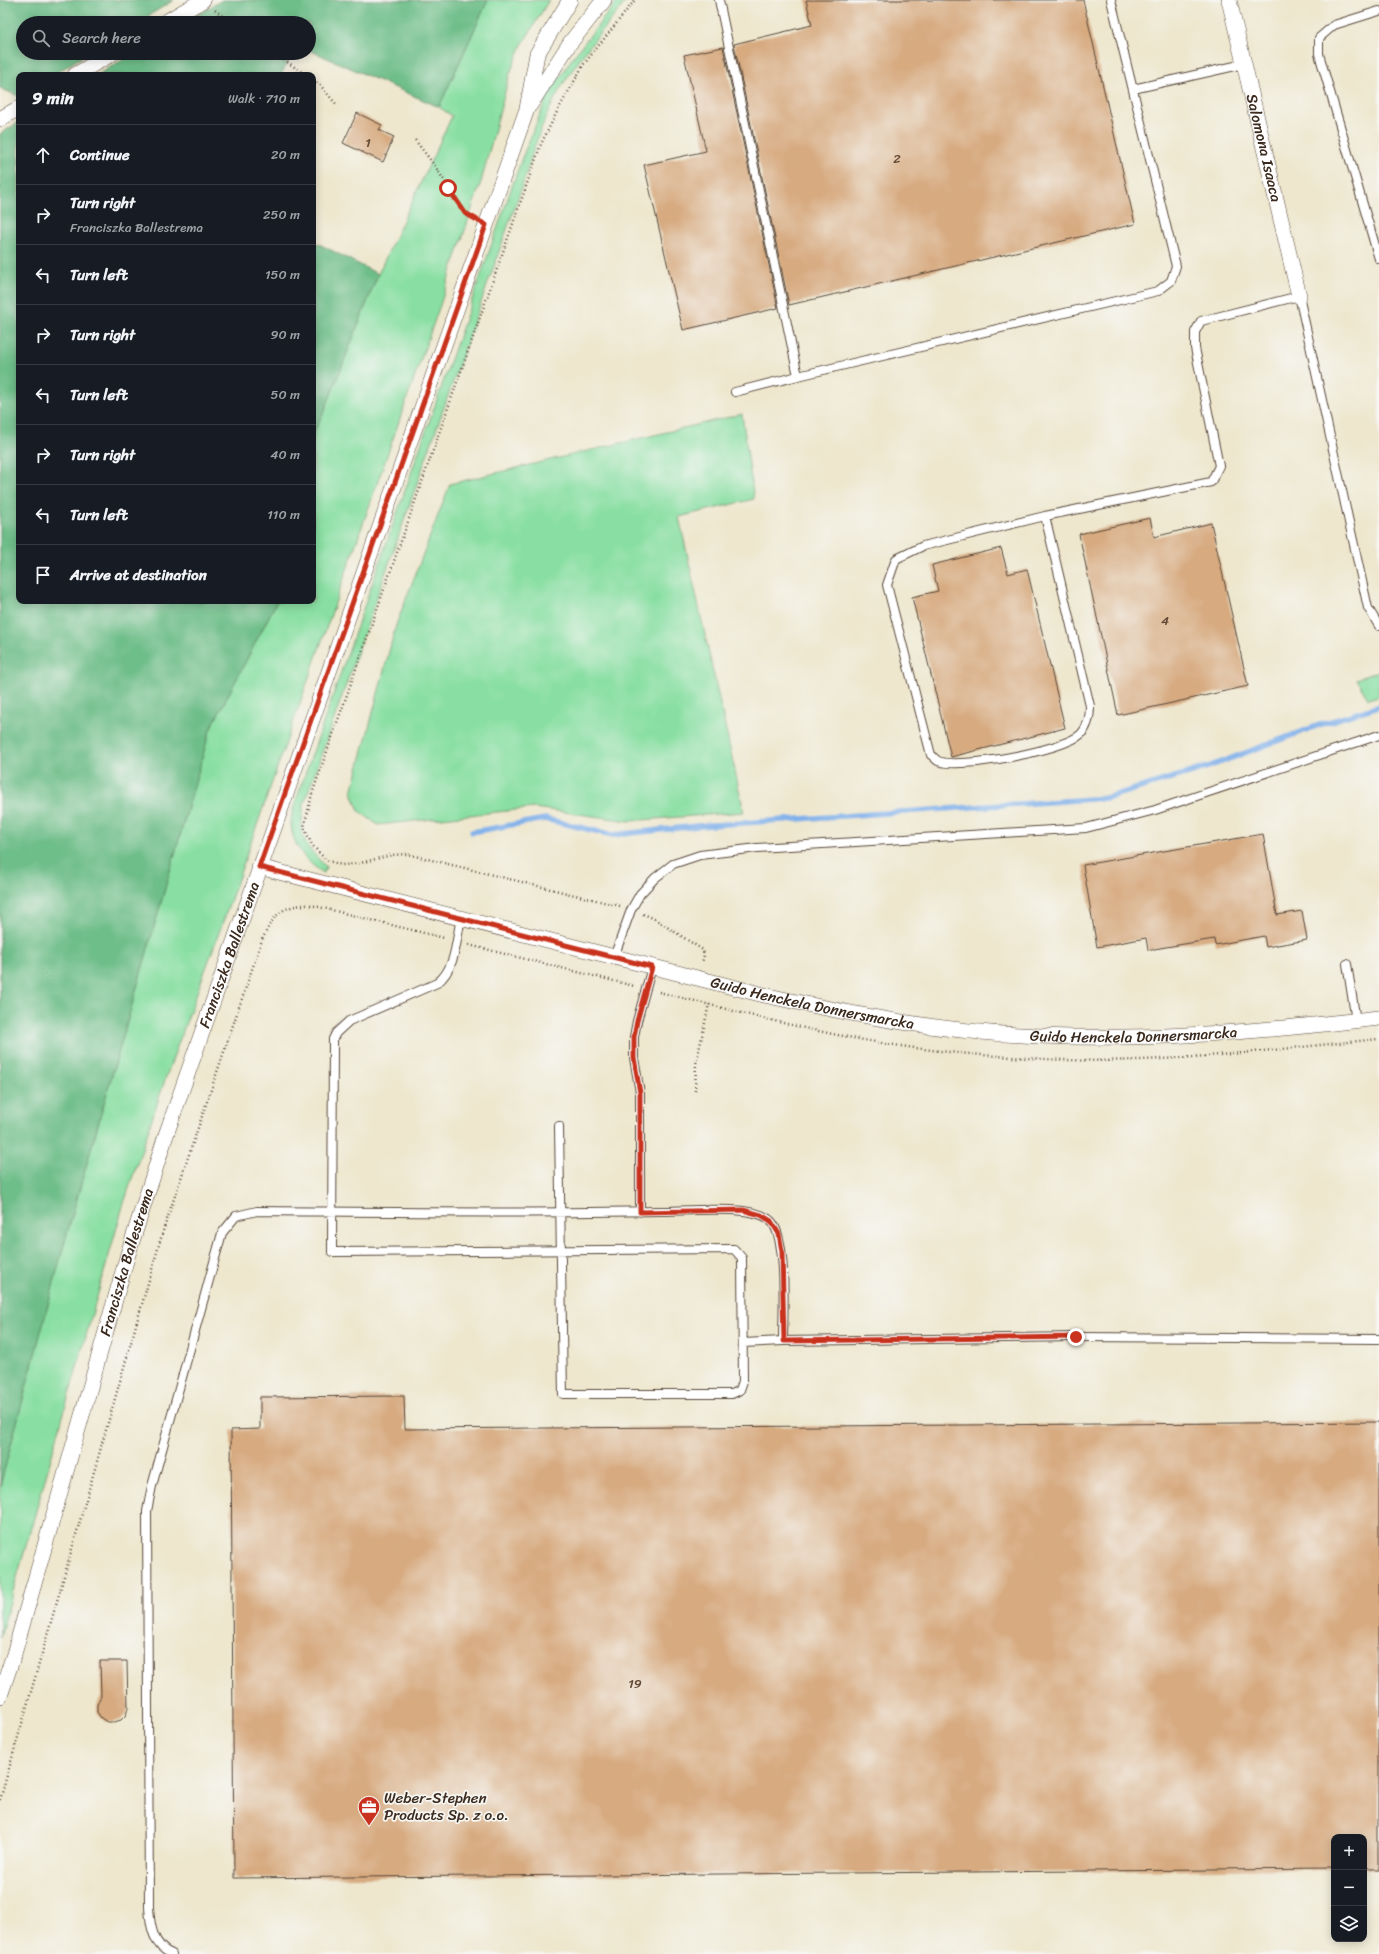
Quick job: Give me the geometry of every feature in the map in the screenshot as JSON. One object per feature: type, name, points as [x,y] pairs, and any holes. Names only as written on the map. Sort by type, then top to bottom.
[{"type":"street","name":"Franciszka Ballestrema","points":[[0,1696],[14,1654],[90,1383],[144,1202],[259,867],[527,109],[537,54],[570,0]]},
{"type":"street","name":"Franciszka Ballestrema","points":[[527,109],[570,43],[604,0]]},
{"type":"street","name":"Salomona Isaaca","points":[[1229,0],[1298,296]]},
{"type":"street","points":[[178,16],[207,2]]},
{"type":"street","points":[[80,72],[101,60]]},
{"type":"street","points":[[0,119],[16,110]]},
{"type":"street","name":"Guido Henckela Donnersmarcka","points":[[259,867],[652,967],[822,1008],[923,1025],[1001,1033],[1096,1038],[1161,1037],[1379,1018]]},
{"type":"lane","points":[[719,0],[798,376]]},
{"type":"lane","points":[[734,392],[1158,291],[1170,281],[1176,266],[1111,0]]},
{"type":"lane","points":[[1379,11],[1334,25],[1319,38],[1319,54],[1379,259]]},
{"type":"lane","points":[[1133,89],[1244,64]]},
{"type":"lane","points":[[1045,516],[1090,706],[1090,717],[1080,734],[1060,744],[1014,756],[972,764],[938,761],[931,755],[887,585],[896,559],[923,546],[1045,516],[1211,482],[1219,466],[1196,348],[1195,332],[1201,321],[1298,296],[1368,608],[1379,626]]},
{"type":"lane","points":[[614,957],[631,910],[640,894],[655,878],[674,864],[700,855],[757,848],[1086,828],[1155,810],[1379,735]]},
{"type":"lane","points":[[461,918],[451,963],[444,978],[437,983],[349,1021],[336,1033],[332,1046],[332,1252],[561,1250],[734,1249],[742,1258],[743,1381],[740,1390],[732,1394],[563,1394],[561,1250],[560,1212],[559,1126]]},
{"type":"lane","points":[[1347,964],[1356,1021]]},
{"type":"lane","points":[[640,1212],[640,1093],[634,1058],[634,1037],[640,1008],[652,967]]},
{"type":"lane","points":[[172,1954],[155,1940],[150,1924],[149,1907],[147,1511],[152,1486],[222,1233],[236,1216],[257,1211],[640,1212],[743,1210],[761,1215],[771,1221],[779,1234],[782,1251],[784,1341]]},
{"type":"lane","points":[[743,1343],[784,1341],[1076,1337],[1379,1339]]},
{"type":"path","points":[[620,906],[407,854],[392,855],[356,864],[341,865],[326,860],[312,845],[304,826],[312,794],[541,144],[584,64],[635,0]]},
{"type":"path","points":[[207,2],[222,16]]},
{"type":"path","points":[[284,60],[302,72]]},
{"type":"path","points":[[316,82],[336,104]]},
{"type":"path","points":[[415,140],[435,166],[465,213],[486,225]]},
{"type":"path","points":[[0,1800],[163,1231],[262,940],[271,920],[286,909],[298,904],[311,905]]},
{"type":"path","points":[[638,912],[653,918],[700,949],[704,955]]},
{"type":"path","points":[[695,1091],[696,1064],[710,1004]]},
{"type":"green space","points":[[0,0],[174,0],[148,16],[16,16],[16,60],[77,60],[58,72],[16,72],[16,95],[0,88]]},
{"type":"green space","points":[[222,0],[488,0],[439,107],[316,53],[316,16],[196,16]]},
{"type":"green space","points":[[488,0],[549,0],[522,45],[510,73],[481,182],[440,305],[224,919],[166,1077],[123,1206],[0,1637],[0,1486],[66,1237],[210,730],[275,604],[316,604],[316,428],[324,412],[378,274],[452,116],[439,107]]},
{"type":"green space","points":[[618,0],[627,0],[584,54],[563,84],[549,110],[538,137],[525,178],[304,804],[301,830],[307,846],[326,867],[324,873],[311,864],[301,852],[294,838],[291,819],[296,800],[522,158],[548,95],[573,57]]},
{"type":"green space","points":[[122,60],[288,60],[282,72],[102,72]]},
{"type":"green space","points":[[16,124],[16,604],[275,604],[210,730],[66,1237],[0,1486],[0,134]]},
{"type":"green space","points":[[316,243],[378,274],[324,412],[316,428]]},
{"type":"green space","points":[[742,414],[754,499],[679,517],[744,812],[629,821],[534,808],[378,825],[359,811],[352,792],[396,625],[450,484]]},
{"type":"green space","points":[[1379,671],[1379,696],[1368,699],[1356,679]]},
{"type":"building","points":[[806,0],[1083,0],[1135,224],[789,305],[734,44],[812,25]]},
{"type":"building","points":[[723,47],[778,308],[683,330],[644,165],[706,151],[684,55]]},
{"type":"building","points":[[357,113],[382,125],[379,130],[394,137],[383,162],[343,143]]},
{"type":"building","points":[[1150,518],[1154,537],[1211,523],[1248,686],[1118,715],[1079,534]]},
{"type":"building","points":[[1001,548],[1008,574],[1027,569],[1065,728],[951,757],[912,597],[938,591],[932,565]]},
{"type":"building","points":[[1263,834],[1277,915],[1302,911],[1307,940],[1266,947],[1264,936],[1215,945],[1214,939],[1148,950],[1146,938],[1097,947],[1083,865]]},
{"type":"building","points":[[404,1396],[405,1429],[1379,1422],[1379,1869],[1367,1869],[1367,1834],[1331,1834],[1331,1869],[234,1878],[231,1430],[260,1429],[260,1397]]},
{"type":"building","points":[[100,1661],[127,1661],[128,1708],[126,1715],[121,1720],[107,1722],[101,1718],[97,1712],[97,1705],[101,1696]]},
{"type":"waterway","points":[[472,832],[545,819],[613,835],[698,826],[1106,798],[1208,767],[1319,725],[1379,706]]},
{"type":"place","name":"Weber-Stephen Products Sp. z o.o.","points":[[369,1826]]},
{"type":"route","points":[[448,188],[465,213],[486,225],[259,867],[652,967],[645,988],[634,1037],[634,1058],[640,1093],[640,1212],[743,1210],[761,1215],[771,1221],[779,1234],[782,1251],[784,1341],[1076,1337]]}]
